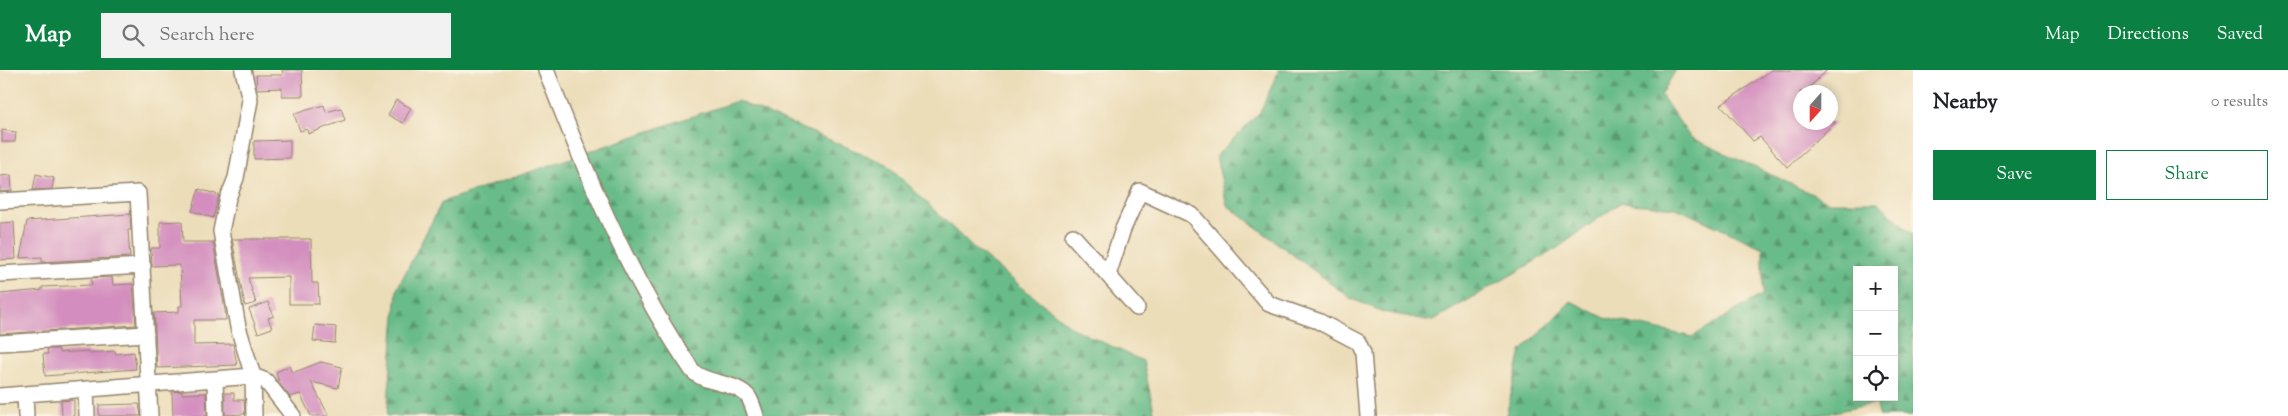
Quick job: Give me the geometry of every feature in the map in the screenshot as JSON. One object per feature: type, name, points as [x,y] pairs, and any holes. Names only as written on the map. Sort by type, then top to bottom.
[{"type":"street","points":[[243,70],[250,100],[236,178],[228,198],[221,231],[238,327],[253,376],[254,416]]},
{"type":"street","points":[[546,70],[571,136],[622,252],[652,309],[694,373],[739,390],[749,397],[756,416]]},
{"type":"street","points":[[1108,275],[1123,228],[1140,191],[1192,215],[1269,304],[1318,321],[1358,342],[1362,353],[1368,416]]},
{"type":"street","points":[[0,201],[138,193],[150,416]]},
{"type":"street","points":[[1072,236],[1137,308]]},
{"type":"street","points":[[0,274],[143,266]]},
{"type":"street","points":[[0,343],[146,334]]},
{"type":"street","points":[[0,396],[253,376],[266,382],[293,416]]},
{"type":"street","points":[[215,379],[216,416]]},
{"type":"street","points":[[86,389],[87,416]]},
{"type":"street","points":[[25,394],[26,416]]},
{"type":"green space","points":[[1279,70],[1676,70],[1661,95],[1690,137],[1829,202],[1878,202],[1913,234],[1913,416],[1880,416],[1876,403],[1815,416],[1506,416],[1521,351],[1571,301],[1605,318],[1692,337],[1763,294],[1763,248],[1676,208],[1620,203],[1556,249],[1432,321],[1383,312],[1350,298],[1227,205],[1216,156],[1260,112]]},
{"type":"green space","points":[[737,101],[887,164],[973,248],[1074,329],[1143,361],[1155,416],[387,416],[397,289],[442,202]]},
{"type":"building","points":[[282,70],[302,70],[303,96],[282,96],[282,88],[257,89],[256,75],[283,75]]},
{"type":"building","points":[[1772,70],[1827,70],[1812,85],[1793,85],[1793,130],[1827,130],[1787,167],[1760,137],[1753,141],[1721,105]]},
{"type":"building","points":[[396,100],[411,108],[403,123],[388,115]]},
{"type":"building","points":[[324,105],[326,112],[341,108],[345,120],[308,134],[307,129],[300,131],[294,114]]},
{"type":"building","points":[[2,130],[16,132],[15,142],[2,142]]},
{"type":"building","points":[[290,140],[290,158],[254,159],[254,141]]},
{"type":"building","points":[[36,174],[54,178],[52,189],[33,190]]},
{"type":"building","points":[[11,175],[12,191],[0,192],[0,176]]},
{"type":"building","points":[[199,189],[219,195],[213,218],[192,211]]},
{"type":"building","points":[[130,214],[131,230],[128,230],[130,257],[42,262],[42,257],[20,258],[27,221]]},
{"type":"building","points":[[182,221],[183,242],[213,242],[226,320],[194,320],[194,345],[233,344],[237,365],[157,368],[154,313],[179,312],[179,306],[182,306],[180,265],[152,266],[151,248],[160,248],[160,222]]},
{"type":"building","points":[[14,222],[16,259],[0,260],[0,223]]},
{"type":"building","points":[[232,239],[311,239],[312,283],[318,283],[319,304],[289,304],[289,277],[248,278],[256,303],[245,306]]},
{"type":"building","points":[[112,277],[113,285],[133,284],[136,325],[0,334],[0,294],[42,290],[42,287],[92,285],[91,278]]},
{"type":"building","points":[[268,302],[274,316],[268,318],[272,328],[258,333],[249,309]]},
{"type":"building","points":[[315,325],[336,327],[335,343],[313,341]]},
{"type":"building","points":[[47,349],[59,349],[59,353],[115,351],[116,354],[134,352],[136,369],[45,376],[43,354],[48,354]]},
{"type":"building","points":[[321,362],[342,367],[338,388],[311,382],[329,416],[311,416],[300,394],[290,397],[279,383],[276,372],[289,366],[292,373]]},
{"type":"building","points":[[182,391],[182,394],[206,393],[207,416],[173,416],[172,392]]},
{"type":"building","points":[[225,393],[234,393],[234,400],[244,400],[245,414],[225,415]]},
{"type":"building","points":[[74,400],[74,416],[62,416],[61,401]]},
{"type":"building","points":[[139,404],[141,416],[99,416],[99,405]]}]
